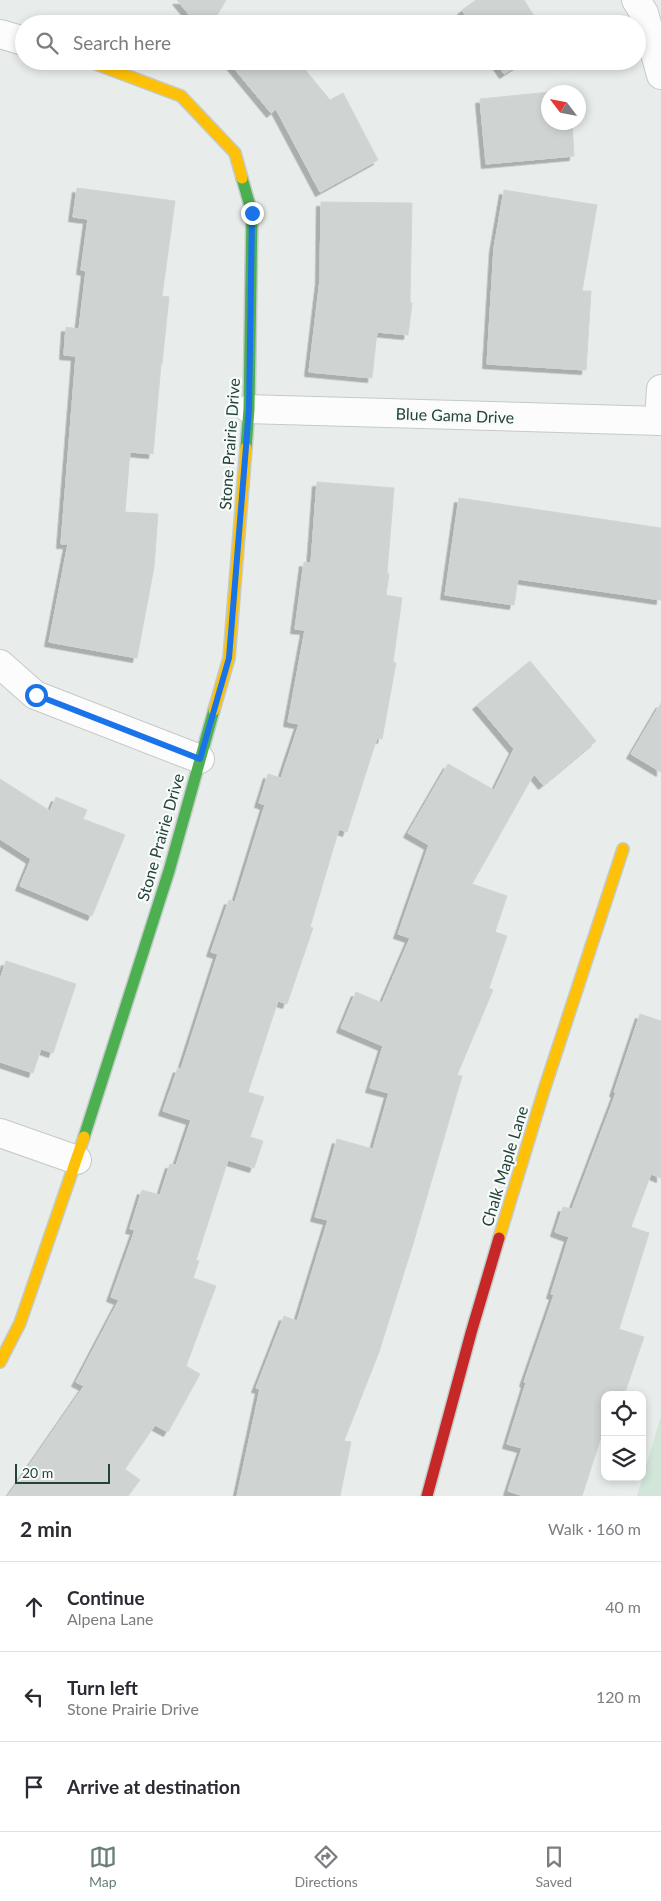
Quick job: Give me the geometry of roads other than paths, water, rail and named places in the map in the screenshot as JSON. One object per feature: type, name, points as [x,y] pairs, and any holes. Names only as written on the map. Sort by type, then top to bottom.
[{"type":"street","points":[[636,0],[645,15]]},
{"type":"street","points":[[646,20],[661,74]]},
{"type":"street","points":[[0,34],[15,38]]},
{"type":"street","name":"Stone Prairie Drive","points":[[0,1362],[20,1323],[76,1160],[168,871],[229,658],[249,409],[252,213],[235,153],[181,96],[112,70]]},
{"type":"street","points":[[660,421],[661,389]]},
{"type":"street","name":"Blue Gama Drive","points":[[249,409],[660,421]]},
{"type":"street","points":[[0,664],[36,695],[200,759]]},
{"type":"street","name":"Chalk Maple Lane","points":[[427,1496],[449,1410],[545,1084],[623,849]]},
{"type":"street","points":[[0,1132],[76,1160]]}]
